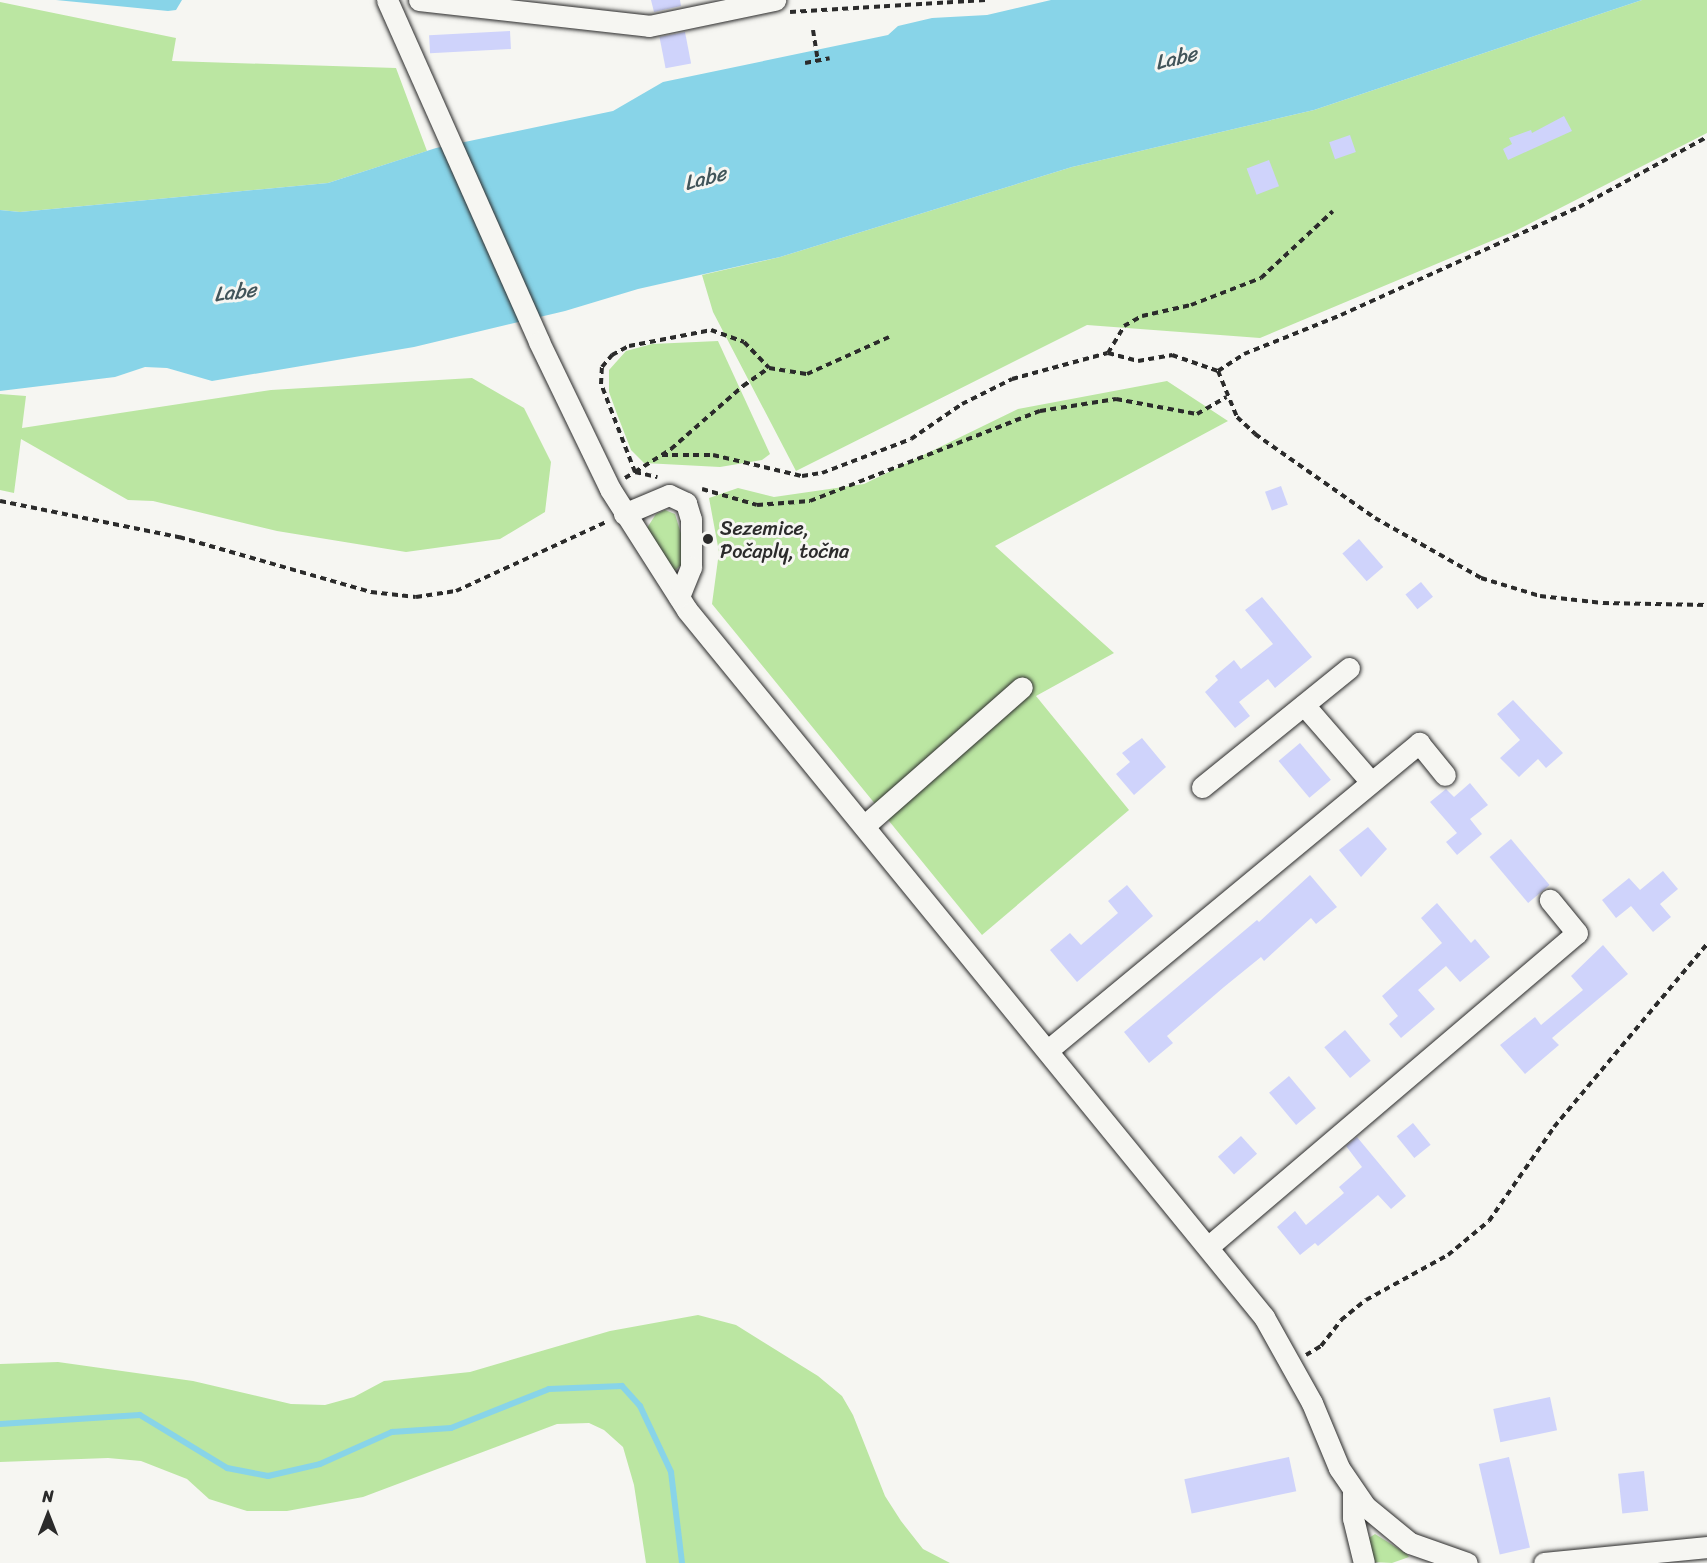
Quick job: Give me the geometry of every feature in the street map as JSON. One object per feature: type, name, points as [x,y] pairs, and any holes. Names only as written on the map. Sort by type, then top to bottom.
[{"type":"street","points":[[387,0],[539,342],[610,489],[679,597],[1209,1246],[1264,1317],[1292,1364],[1353,1491],[1384,1525],[1432,1560],[1467,1563]]},
{"type":"street","points":[[419,0],[649,26],[767,2]]},
{"type":"street","points":[[624,514],[669,495],[687,503],[692,519],[691,567],[679,597]]},
{"type":"street","points":[[1202,787],[1349,668]]},
{"type":"street","points":[[864,826],[1022,687]]},
{"type":"street","points":[[1304,705],[1371,782]]},
{"type":"street","points":[[1048,1050],[1419,743],[1445,775]]},
{"type":"street","points":[[1209,1246],[1577,933],[1550,900]]},
{"type":"street","points":[[1353,1491],[1353,1518],[1364,1563]]},
{"type":"street","points":[[1544,1563],[1657,1558],[1707,1547]]},
{"type":"path","points":[[767,2],[790,12],[986,0]]},
{"type":"path","points":[[813,30],[818,60]]},
{"type":"path","points":[[805,63],[830,58]]},
{"type":"path","points":[[1218,372],[1244,354],[1341,315],[1579,207],[1707,138]]},
{"type":"path","points":[[1108,353],[1124,326],[1142,316],[1191,305],[1261,278],[1333,211]]},
{"type":"path","points":[[634,472],[601,384],[602,367],[612,355],[629,346],[711,330],[744,342],[769,368],[807,374],[889,337]]},
{"type":"path","points":[[662,454],[713,455],[802,476],[822,473],[911,439],[962,404],[1012,379],[1108,353],[1138,361],[1172,355],[1218,372]]},
{"type":"path","points":[[610,489],[662,454],[769,368]]},
{"type":"path","points":[[1218,372],[1226,397],[1237,417],[1255,434],[1375,518],[1481,578],[1540,596],[1603,603],[1707,605]]},
{"type":"path","points":[[700,488],[758,505],[810,501],[1040,411],[1116,399],[1197,414],[1226,397]]},
{"type":"path","points":[[634,472],[667,480]]},
{"type":"path","points":[[0,501],[179,537],[371,592],[416,597],[456,591],[624,514]]},
{"type":"path","points":[[1292,1364],[1321,1346],[1341,1320],[1366,1300],[1448,1255],[1489,1221],[1554,1127],[1707,944]]},
{"type":"green space","points":[[1642,0],[1707,0],[1707,133],[1515,231],[1260,338],[1087,325],[796,471],[713,312],[702,275],[780,257],[1072,167],[1314,110]]},
{"type":"green space","points":[[0,2],[176,38],[172,61],[396,68],[427,151],[328,183],[20,212],[0,210]]},
{"type":"green space","points":[[718,341],[770,454],[762,460],[720,467],[644,463],[631,450],[617,414],[609,392],[609,370],[626,351],[652,344]]},
{"type":"green space","points":[[472,378],[524,408],[551,462],[545,512],[500,539],[406,552],[277,531],[153,501],[128,500],[21,439],[14,493],[0,490],[0,394],[26,396],[22,428],[271,390]]},
{"type":"green space","points":[[1167,381],[1228,421],[995,546],[1114,653],[1036,696],[1129,810],[982,935],[712,604],[719,552],[709,498],[738,488],[774,497],[864,484],[1018,409]]},
{"type":"green space","points":[[665,510],[675,514],[682,537],[681,565],[672,573],[647,528],[656,514]]},
{"type":"green space","points":[[698,1315],[736,1325],[818,1376],[842,1396],[853,1415],[885,1496],[901,1521],[923,1549],[950,1563],[646,1563],[634,1485],[623,1447],[604,1430],[589,1423],[557,1424],[363,1497],[287,1511],[247,1511],[209,1499],[187,1479],[141,1461],[108,1458],[0,1462],[0,1364],[58,1362],[193,1381],[291,1404],[325,1405],[354,1397],[384,1381],[470,1372],[610,1331]]},
{"type":"green space","points":[[1375,1534],[1409,1557],[1392,1563],[1373,1562],[1369,1538]]},
{"type":"water","points":[[56,0],[182,0],[176,10],[168,11]]},
{"type":"water","name":"Labe","points":[[1051,0],[1642,0],[1314,110],[1072,167],[780,257],[638,289],[565,311],[414,347],[212,381],[167,368],[145,367],[115,377],[0,391],[0,210],[20,212],[328,183],[436,148],[613,111],[663,82],[888,35],[898,26],[932,18],[987,15]]},
{"type":"building","points":[[651,0],[680,0],[681,6],[654,12]]},
{"type":"building","points":[[510,31],[511,49],[430,53],[429,35]]},
{"type":"building","points":[[685,32],[691,63],[666,68],[659,37]]},
{"type":"building","points":[[1564,116],[1572,131],[1508,160],[1503,149],[1512,144],[1509,138],[1531,130],[1532,133]]},
{"type":"building","points":[[1350,135],[1356,152],[1335,159],[1329,142]]},
{"type":"building","points":[[1269,160],[1279,186],[1257,195],[1247,169]]},
{"type":"building","points":[[1281,486],[1288,505],[1272,511],[1265,492]]},
{"type":"building","points":[[1359,539],[1383,567],[1367,581],[1342,553]]},
{"type":"building","points":[[1421,582],[1433,597],[1417,609],[1405,595]]},
{"type":"building","points":[[1262,597],[1312,657],[1275,688],[1268,679],[1239,702],[1250,716],[1235,728],[1205,692],[1218,680],[1215,676],[1234,660],[1241,669],[1273,644],[1245,610]]},
{"type":"building","points":[[1513,700],[1563,753],[1546,768],[1538,759],[1519,777],[1500,758],[1520,740],[1497,714]]},
{"type":"building","points":[[1142,738],[1166,767],[1134,795],[1116,774],[1130,762],[1122,753]]},
{"type":"building","points":[[1300,743],[1331,780],[1309,798],[1279,761]]},
{"type":"building","points":[[1470,783],[1488,805],[1470,819],[1482,834],[1457,855],[1446,842],[1457,833],[1430,802],[1446,789],[1454,797]]},
{"type":"building","points":[[1368,827],[1387,849],[1361,877],[1339,850]]},
{"type":"building","points":[[1511,839],[1550,885],[1528,903],[1490,857]]},
{"type":"building","points":[[1663,871],[1678,889],[1660,904],[1671,917],[1653,932],[1631,906],[1616,918],[1602,900],[1629,878],[1640,890]]},
{"type":"building","points":[[1310,875],[1337,907],[1316,924],[1311,918],[1264,961],[1261,957],[1224,987],[1167,1036],[1173,1043],[1149,1063],[1124,1032],[1257,920],[1259,922]]},
{"type":"building","points":[[1127,885],[1153,916],[1077,982],[1050,950],[1070,933],[1081,945],[1118,913],[1108,901]]},
{"type":"building","points":[[1437,903],[1471,943],[1475,939],[1490,957],[1460,982],[1446,966],[1418,990],[1435,1009],[1401,1038],[1389,1024],[1398,1016],[1382,996],[1442,943],[1421,918]]},
{"type":"building","points":[[1603,945],[1628,974],[1552,1038],[1559,1045],[1525,1074],[1500,1045],[1535,1017],[1541,1025],[1583,990],[1571,976]]},
{"type":"building","points":[[1345,1030],[1371,1061],[1350,1078],[1324,1047]]},
{"type":"building","points":[[1289,1076],[1316,1108],[1296,1125],[1269,1093]]},
{"type":"building","points":[[1413,1123],[1431,1145],[1414,1158],[1397,1136]]},
{"type":"building","points":[[1241,1136],[1257,1154],[1234,1175],[1218,1157]]},
{"type":"building","points":[[1357,1137],[1406,1196],[1391,1209],[1378,1195],[1318,1246],[1315,1243],[1300,1255],[1277,1227],[1295,1211],[1306,1225],[1344,1193],[1339,1187],[1362,1167],[1346,1146]]},
{"type":"building","points":[[1550,1397],[1557,1430],[1500,1442],[1493,1409]]},
{"type":"building","points":[[1289,1457],[1296,1491],[1192,1513],[1184,1479]]},
{"type":"building","points":[[1509,1457],[1530,1548],[1500,1555],[1479,1464]]},
{"type":"building","points":[[1644,1471],[1648,1511],[1622,1513],[1618,1474]]},
{"type":"waterway","points":[[0,1424],[140,1415],[227,1468],[268,1476],[320,1464],[392,1432],[451,1428],[549,1389],[622,1386],[640,1406],[671,1472],[682,1563]]},
{"type":"place","name":"Sezemice, Počaply, točna","points":[[708,539]]}]
